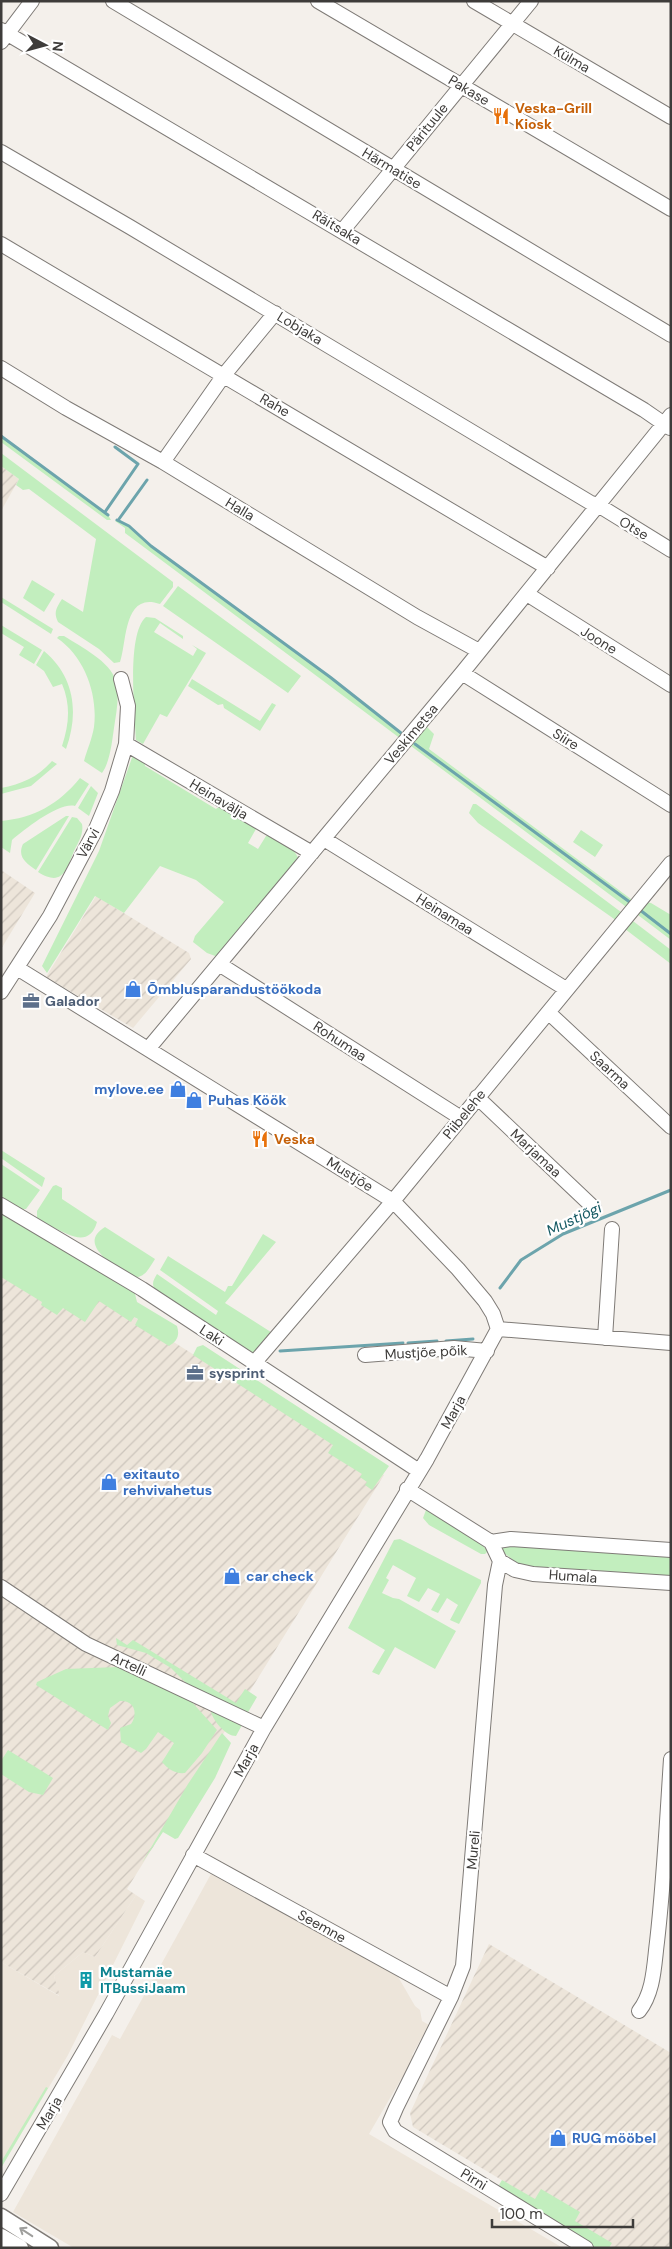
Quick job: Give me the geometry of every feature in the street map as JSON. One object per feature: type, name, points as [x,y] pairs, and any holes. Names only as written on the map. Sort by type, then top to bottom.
[{"type":"main road","points":[[1,2217],[50,2248]]},
{"type":"main road","points":[[1,2236],[20,2248]]},
{"type":"street","points":[[3,35],[32,1]]},
{"type":"street","name":"Härmatise","points":[[113,1],[671,335]]},
{"type":"street","name":"Pakase","points":[[318,1],[671,209]]},
{"type":"street","name":"Külma","points":[[474,1],[671,117]]},
{"type":"street","name":"Pärituule","points":[[343,230],[532,1]]},
{"type":"street","name":"Räitsaka","points":[[3,35],[343,230],[644,410],[668,422]]},
{"type":"street","name":"Lobjaka","points":[[1,152],[275,313],[591,503],[598,505]]},
{"type":"street","name":"Rahe","points":[[1,244],[548,568]]},
{"type":"street","points":[[162,462],[224,375],[275,313]]},
{"type":"street","name":"Halla","points":[[1,368],[66,408],[162,462],[417,617],[479,651]]},
{"type":"street","name":"Veskimetsa","points":[[148,1049],[462,673],[668,422]]},
{"type":"street","name":"Otse","points":[[598,505],[671,550]]},
{"type":"street","name":"Joone","points":[[527,594],[671,685]]},
{"type":"street","name":"Siire","points":[[462,673],[671,805]]},
{"type":"street","name":"Värvi","points":[[1,992],[50,916],[96,829],[112,791],[126,744],[128,706],[121,679]]},
{"type":"street","name":"Heinavälja","points":[[126,744],[312,853]]},
{"type":"street","name":"Heinamaa","points":[[324,839],[566,989]]},
{"type":"street","name":"Piibelehe","points":[[255,1362],[393,1202],[477,1097],[549,1013],[566,989],[671,863]]},
{"type":"street","name":"Rohumaa","points":[[219,964],[460,1118]]},
{"type":"street","name":"Mustjõe","points":[[16,968],[393,1202],[464,1275],[485,1301],[493,1314],[498,1330]]},
{"type":"street","name":"Saarma","points":[[549,1013],[671,1127]]},
{"type":"street","name":"Marjamaa","points":[[477,1097],[594,1208]]},
{"type":"street","name":"Laki","points":[[1,1204],[125,1279],[255,1362],[419,1471]]},
{"type":"street","points":[[605,1338],[612,1229]]},
{"type":"street","points":[[498,1330],[671,1343]]},
{"type":"street","name":"Marja","points":[[1,2194],[106,2014],[264,1728],[419,1471],[498,1330]]},
{"type":"street","name":"Mustjõe põik","points":[[365,1355],[454,1348],[487,1351]]},
{"type":"street","points":[[407,1489],[491,1542],[500,1562]]},
{"type":"street","points":[[491,1542],[511,1539],[671,1550]]},
{"type":"street","name":"Humala","points":[[500,1562],[515,1570],[533,1574],[671,1583]]},
{"type":"street","name":"Mureli","points":[[390,2122],[451,1997],[463,1966],[495,1585],[500,1562]]},
{"type":"street","name":"Artelli","points":[[1,1586],[86,1644],[264,1728]]},
{"type":"street","points":[[639,2011],[649,1995],[661,1911],[671,1759]]},
{"type":"street","name":"Seemne","points":[[193,1854],[451,1997]]},
{"type":"street","name":"Pirni","points":[[390,2122],[395,2131],[586,2248]]},
{"type":"shaded area","points":[[1,466],[19,479],[1,511]]},
{"type":"shaded area","points":[[1,870],[35,893],[1,949]]},
{"type":"shaded area","points":[[96,896],[189,953],[191,959],[133,1028],[46,977]]},
{"type":"shaded area","points":[[1,1233],[384,1475],[127,1889],[136,1895],[95,1957],[83,1952],[54,1976],[60,1996],[1,1962]]},
{"type":"shaded area","points":[[211,1874],[397,1975],[415,2006],[420,2010],[422,2021],[429,2025],[412,2055],[414,2057],[369,2134],[563,2248],[74,2248],[13,2212],[112,2035],[120,2039]]},
{"type":"shaded area","points":[[136,1895],[145,1901],[68,2055],[1,2168],[1,1962],[59,1996],[54,1976],[83,1952],[95,1957]]},
{"type":"shaded area","points":[[489,1944],[671,2053],[671,2248],[615,2248],[413,2127],[410,2113]]},
{"type":"green space","points":[[1,436],[108,515],[111,520],[107,520],[1,442]]},
{"type":"green space","points":[[1,453],[173,582],[173,587],[160,604],[148,602],[139,605],[133,612],[126,632],[120,662],[114,663],[99,649],[58,622],[56,615],[57,607],[62,599],[83,612],[96,539],[29,489],[23,490],[16,485],[19,479],[1,466]]},
{"type":"green space","points":[[119,519],[151,546],[330,677],[401,733],[401,739],[125,533],[125,528],[115,521]]},
{"type":"green space","points":[[32,580],[55,594],[44,612],[23,598]]},
{"type":"green space","points":[[178,586],[301,676],[288,693],[163,606]]},
{"type":"green space","points":[[1,597],[53,629],[51,634],[1,602]]},
{"type":"green space","points":[[146,617],[155,618],[183,636],[183,639],[160,623],[154,632],[193,656],[197,649],[192,645],[206,653],[167,717],[160,714],[143,744],[136,740],[133,676],[136,640],[140,626]]},
{"type":"green space","points":[[1,625],[42,650],[34,664],[19,655],[24,647],[1,633]]},
{"type":"green space","points":[[64,636],[94,655],[108,667],[116,681],[117,711],[109,758],[102,773],[84,761],[92,736],[95,715],[88,678],[75,655],[57,638]]},
{"type":"green space","points":[[44,651],[62,672],[72,696],[72,722],[66,749],[62,746],[67,723],[67,700],[62,684],[53,687],[44,671],[36,665]]},
{"type":"green space","points":[[192,679],[260,721],[272,703],[276,705],[260,731],[224,708],[223,704],[218,705],[188,686]]},
{"type":"green space","points":[[424,724],[434,734],[429,749],[635,902],[629,909],[407,743]]},
{"type":"green space","points":[[134,752],[144,759],[145,766],[216,809],[221,805],[255,826],[256,829],[248,843],[258,849],[266,836],[270,835],[294,851],[299,859],[218,957],[207,953],[193,942],[195,936],[224,902],[196,880],[160,866],[124,913],[95,896],[47,973],[42,966],[99,851]]},
{"type":"green space","points":[[52,761],[57,764],[31,786],[1,794],[1,788],[29,779]]},
{"type":"green space","points":[[80,778],[89,784],[75,806],[60,808],[33,823],[12,840],[10,853],[1,847],[1,821],[24,817],[45,808],[63,795]]},
{"type":"green space","points":[[91,786],[98,793],[89,816],[78,808]]},
{"type":"green space","points":[[473,804],[476,804],[625,915],[617,921],[478,823],[469,813]]},
{"type":"green space","points":[[66,816],[69,816],[36,870],[22,856],[21,849],[23,844]]},
{"type":"green space","points":[[72,817],[77,818],[82,824],[82,831],[62,875],[53,878],[38,872]]},
{"type":"green space","points":[[581,830],[603,845],[595,857],[573,842]]},
{"type":"green space","points":[[642,902],[651,903],[671,915],[671,940],[634,912]]},
{"type":"green space","points":[[629,918],[671,950],[671,964],[625,929]]},
{"type":"green space","points":[[1,1150],[45,1178],[42,1187],[1,1158]]},
{"type":"green space","points":[[1,1164],[40,1190],[26,1209],[19,1209],[1,1196]]},
{"type":"green space","points":[[56,1185],[62,1188],[62,1199],[97,1222],[90,1235],[85,1237],[73,1236],[45,1224],[37,1218],[37,1211],[53,1186]]},
{"type":"green space","points":[[1,1212],[134,1290],[137,1302],[177,1326],[178,1335],[176,1340],[169,1346],[135,1325],[138,1319],[134,1317],[131,1322],[99,1301],[85,1322],[63,1308],[57,1315],[41,1305],[42,1302],[1,1277]]},
{"type":"green space","points":[[105,1227],[155,1259],[143,1275],[132,1277],[109,1262],[102,1255],[95,1241],[97,1234]]},
{"type":"green space","points":[[263,1234],[276,1242],[225,1303],[274,1334],[257,1352],[251,1353],[154,1289],[153,1282],[157,1274],[216,1315],[218,1311],[160,1270],[168,1256],[225,1292],[228,1286],[232,1286]]},
{"type":"green space","points":[[203,1345],[389,1466],[372,1490],[365,1485],[367,1482],[360,1477],[362,1474],[328,1453],[333,1445],[193,1355],[197,1347]]},
{"type":"green space","points":[[426,1510],[430,1510],[480,1543],[488,1551],[485,1554],[481,1554],[429,1525],[423,1518]]},
{"type":"green space","points":[[400,1539],[481,1580],[481,1583],[459,1624],[450,1620],[458,1605],[447,1598],[438,1613],[431,1610],[440,1594],[428,1588],[419,1602],[407,1596],[416,1578],[393,1565],[386,1578],[389,1580],[382,1593],[399,1599],[456,1631],[435,1669],[395,1647],[379,1675],[372,1672],[385,1650],[348,1628],[394,1540]]},
{"type":"green space","points":[[505,1544],[671,1553],[671,1578],[543,1570],[520,1565],[504,1553],[502,1548]]},
{"type":"green space","points":[[116,1638],[127,1645],[133,1640],[236,1703],[245,1689],[257,1697],[247,1714],[188,1685],[171,1668],[146,1653],[117,1645]]},
{"type":"green space","points":[[125,1668],[191,1701],[217,1730],[202,1753],[185,1773],[178,1773],[162,1762],[174,1743],[158,1732],[141,1753],[121,1742],[120,1728],[131,1724],[135,1712],[129,1703],[120,1701],[110,1708],[108,1716],[111,1723],[108,1730],[36,1685],[37,1682],[66,1669]]},
{"type":"green space","points":[[217,1710],[242,1725],[236,1736],[228,1734],[218,1724],[211,1712]]},
{"type":"green space","points":[[222,1733],[231,1743],[215,1778],[178,1838],[175,1839],[163,1832],[142,1863],[188,1784]]},
{"type":"green space","points":[[8,1750],[53,1778],[43,1795],[29,1792],[1,1774],[1,1761]]},
{"type":"green space","points":[[46,2087],[48,2088],[1,2168],[1,2162]]},
{"type":"green space","points":[[502,2180],[535,2199],[541,2189],[580,2212],[575,2221],[612,2243],[609,2248],[596,2248],[504,2192],[499,2185]]},
{"type":"waterway","points":[[1,436],[108,515]]},
{"type":"waterway","points":[[105,512],[138,464],[115,447]]},
{"type":"waterway","points":[[119,519],[147,480]]},
{"type":"waterway","points":[[117,520],[129,526],[151,546],[330,677],[401,733]]},
{"type":"waterway","points":[[415,744],[631,903]]},
{"type":"waterway","points":[[640,910],[671,934]]},
{"type":"waterway","name":"Mustjõgi","points":[[500,1288],[521,1260],[563,1234],[671,1190]]},
{"type":"waterway","points":[[446,1341],[473,1339]]},
{"type":"waterway","points":[[408,1343],[437,1341]]},
{"type":"waterway","points":[[280,1351],[403,1343]]},
{"type":"place","name":"Veska-Grill Kiosk","points":[[501,116]]},
{"type":"place","name":"Õmblusparandustöökoda","points":[[133,989]]},
{"type":"place","name":"Galador","points":[[31,1001]]},
{"type":"place","name":"mylove.ee","points":[[178,1089]]},
{"type":"place","name":"Puhas Köök","points":[[194,1100]]},
{"type":"place","name":"Veska","points":[[260,1139]]},
{"type":"place","name":"sysprint","points":[[195,1373]]},
{"type":"place","name":"exitauto rehvivahetus","points":[[109,1482]]},
{"type":"place","name":"car check","points":[[232,1576]]},
{"type":"place","name":"Mustamäe ITBussiJaam","points":[[86,1980]]},
{"type":"place","name":"RUG mööbel","points":[[558,2138]]}]
